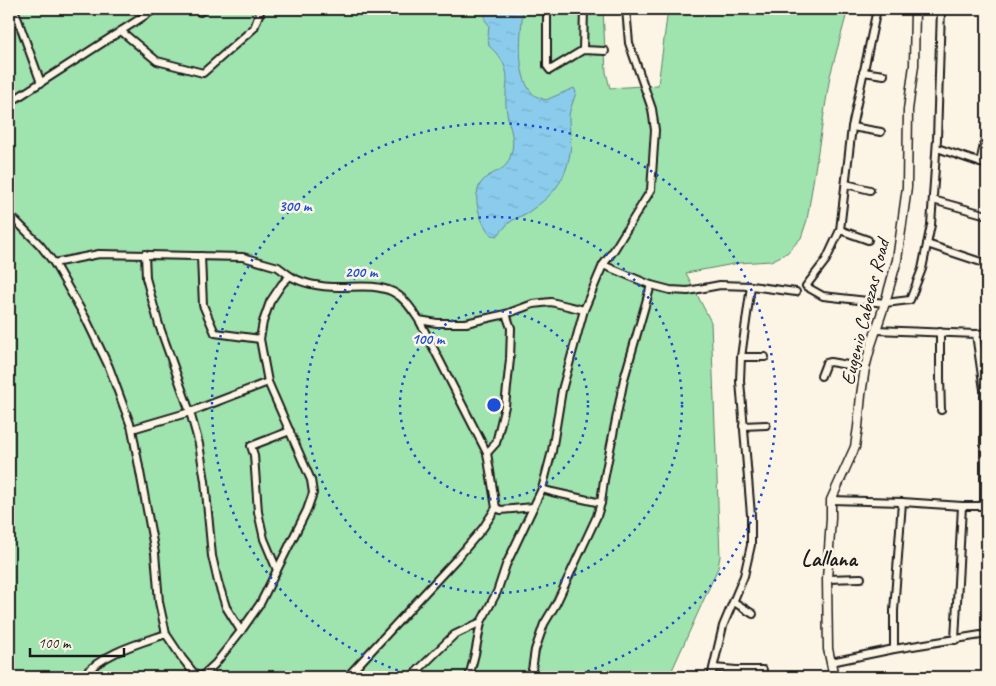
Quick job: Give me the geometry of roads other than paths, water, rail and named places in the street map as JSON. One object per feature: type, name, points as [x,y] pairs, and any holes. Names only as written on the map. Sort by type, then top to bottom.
[{"type":"street","points":[[14,9],[41,83]]},
{"type":"street","points":[[9,103],[155,9]]},
{"type":"street","points":[[121,31],[157,61],[202,73],[254,28],[261,9]]},
{"type":"street","points":[[547,9],[547,66],[550,70],[583,50],[605,51]]},
{"type":"street","points":[[583,50],[584,9]]},
{"type":"street","points":[[469,677],[481,622],[497,592],[506,565],[542,489],[552,450],[562,390],[584,310],[602,265],[614,250],[651,190],[655,130],[652,109],[629,43],[626,9]]},
{"type":"street","points":[[877,9],[852,127],[840,230],[826,260],[807,284],[807,287],[823,296],[884,303],[910,300],[922,269],[931,225],[937,148],[941,9]]},
{"type":"street","name":"Eugenio Cabezas Road","points":[[834,677],[828,649],[827,579],[831,500],[855,447],[861,395],[870,345],[897,260],[907,187],[908,110],[914,64],[915,9]]},
{"type":"street","points":[[863,72],[884,75]]},
{"type":"street","points":[[852,127],[881,132]]},
{"type":"street","points":[[980,163],[987,132]]},
{"type":"street","points":[[937,148],[987,165]]},
{"type":"street","points":[[846,184],[870,190]]},
{"type":"street","points":[[933,200],[987,215]]},
{"type":"street","points":[[9,214],[40,245],[54,263],[85,317],[109,367],[132,430],[155,553],[160,602],[166,634],[197,677]]},
{"type":"street","points":[[840,230],[868,240]]},
{"type":"street","points":[[927,244],[987,264]]},
{"type":"street","points":[[54,263],[99,254],[243,257],[278,267],[298,281],[307,284],[340,287],[377,287],[394,292],[407,303],[419,320],[486,453],[496,508],[483,528],[460,555],[347,677]]},
{"type":"street","points":[[145,254],[146,278],[156,315],[190,412],[200,454],[205,481],[212,556],[218,582],[226,607],[241,631]]},
{"type":"street","points":[[201,256],[203,305],[215,334],[260,339]]},
{"type":"street","points":[[602,265],[651,285],[670,290],[688,291],[720,284],[796,292]]},
{"type":"street","points":[[201,677],[216,664],[260,604],[307,510],[313,493],[311,480],[268,382],[260,339],[263,322],[270,302],[290,276]]},
{"type":"street","points":[[531,677],[535,650],[544,624],[556,604],[601,503],[624,379],[651,285]]},
{"type":"street","points":[[711,677],[724,626],[744,576],[751,545],[751,515],[740,381],[741,357],[752,286]]},
{"type":"street","points":[[419,320],[437,323],[466,323],[506,314],[533,304],[551,302],[584,310]]},
{"type":"street","points":[[486,453],[496,443],[505,406],[511,328],[506,314]]},
{"type":"street","points":[[876,330],[987,333]]},
{"type":"street","points":[[940,332],[941,410]]},
{"type":"street","points":[[831,500],[962,506],[982,505],[986,487],[984,390],[976,334]]},
{"type":"street","points":[[741,357],[766,357]]},
{"type":"street","points":[[822,376],[826,363],[830,362],[865,368]]},
{"type":"street","points":[[132,430],[190,412],[268,382]]},
{"type":"street","points":[[743,426],[766,424]]},
{"type":"street","points":[[276,570],[264,539],[258,512],[254,455],[251,446],[290,431]]},
{"type":"street","points":[[542,489],[601,503]]},
{"type":"street","points":[[894,649],[894,611],[902,502]]},
{"type":"street","points":[[955,640],[962,506]]},
{"type":"street","points":[[496,508],[501,510],[534,507]]},
{"type":"street","points":[[827,579],[861,578]]},
{"type":"street","points":[[734,602],[753,614]]},
{"type":"street","points":[[411,677],[454,635],[481,622]]},
{"type":"street","points":[[82,677],[104,658],[166,634]]},
{"type":"street","points":[[831,662],[894,649],[987,634]]},
{"type":"street","points":[[714,668],[762,670]]},
{"type":"water","points":[[485,9],[523,9],[520,41],[521,64],[527,85],[533,94],[546,100],[574,88],[576,92],[569,115],[570,153],[561,181],[544,201],[527,213],[514,219],[497,236],[491,235],[479,214],[477,206],[478,190],[481,183],[487,177],[507,163],[513,143],[506,105],[507,82],[505,67],[502,60],[489,46],[489,25],[485,20]]},
{"type":"district","name":"Lallana","points":[[829,559]]}]
